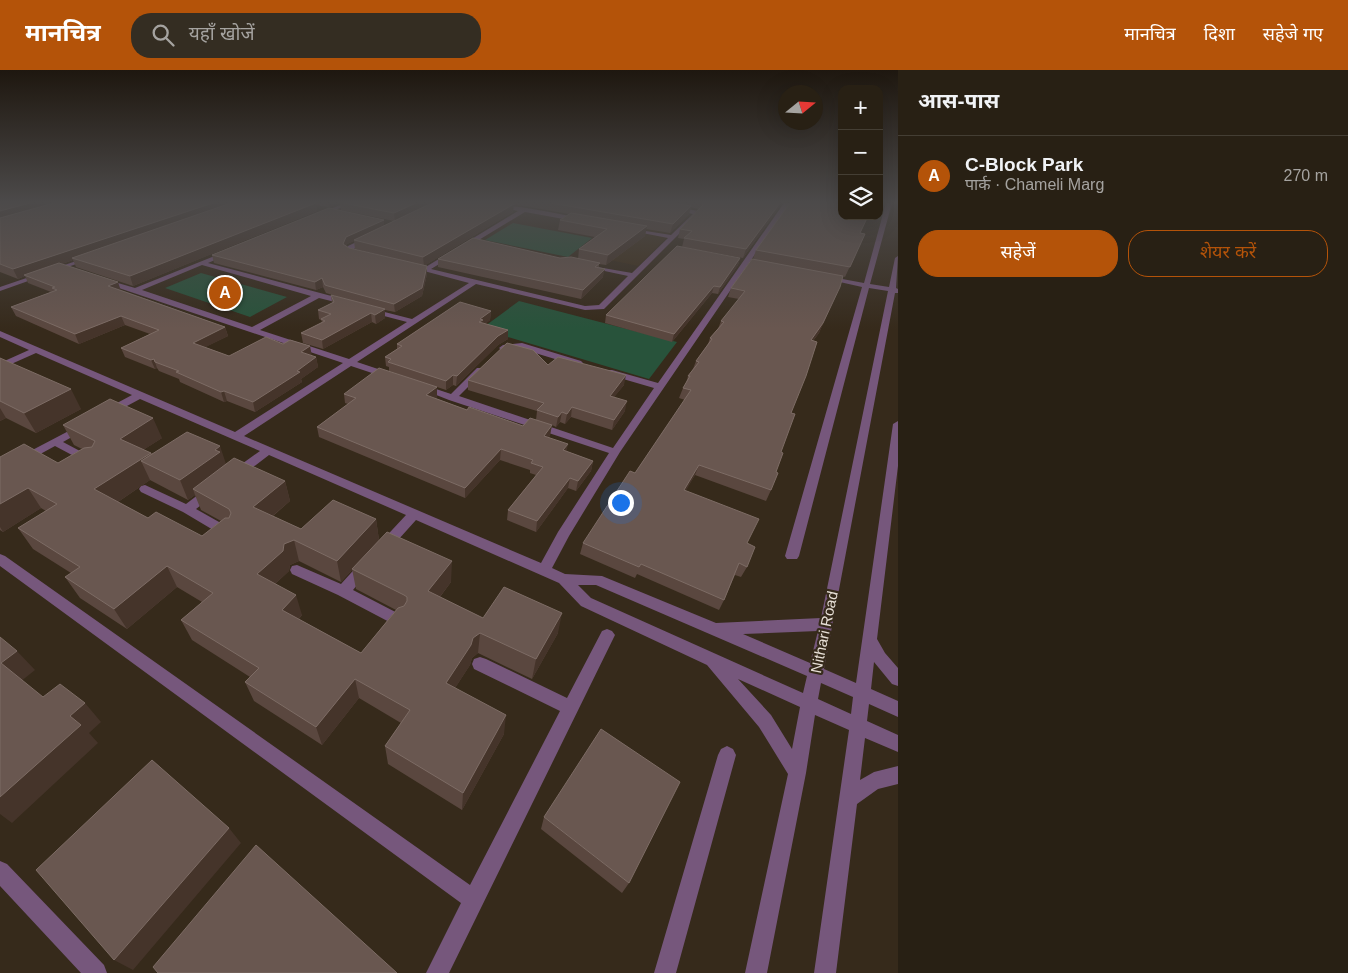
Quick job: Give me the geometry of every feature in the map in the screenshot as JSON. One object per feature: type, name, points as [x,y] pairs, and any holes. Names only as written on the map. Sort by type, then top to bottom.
[{"type":"street","points":[[354,245],[350,247],[349,251],[371,258]]},
{"type":"street","points":[[425,270],[466,245]]},
{"type":"street","points":[[544,570],[563,534],[615,452],[757,245]]},
{"type":"street","points":[[792,556],[877,245]]},
{"type":"street","points":[[407,266],[593,309],[601,307],[661,247],[670,249]]},
{"type":"street","points":[[136,290],[238,248]]},
{"type":"street","points":[[0,289],[100,254]]},
{"type":"street","name":"Nithari Road","points":[[756,973],[797,773],[809,702],[827,624],[895,291],[898,258]]},
{"type":"street","points":[[201,263],[414,322]]},
{"type":"street","points":[[576,263],[632,275]]},
{"type":"street","points":[[63,267],[76,271]]},
{"type":"street","points":[[93,276],[397,379]]},
{"type":"street","points":[[819,277],[895,291]]},
{"type":"street","points":[[235,437],[475,282]]},
{"type":"street","points":[[252,330],[318,295]]},
{"type":"street","points":[[0,334],[564,579],[586,602],[898,744]]},
{"type":"street","points":[[452,398],[502,348],[522,346],[660,387]]},
{"type":"street","points":[[0,366],[36,350]]},
{"type":"street","points":[[415,385],[615,452]]},
{"type":"street","points":[[0,472],[139,395]]},
{"type":"street","points":[[825,973],[898,424]]},
{"type":"street","points":[[56,442],[97,464]]},
{"type":"street","points":[[187,509],[268,451]]},
{"type":"street","points":[[145,489],[187,509],[230,534]]},
{"type":"street","points":[[343,591],[413,515]]},
{"type":"street","points":[[0,558],[474,900]]},
{"type":"street","points":[[297,570],[343,591],[400,621]]},
{"type":"street","points":[[564,579],[597,580],[816,672],[898,709]]},
{"type":"street","points":[[713,628],[762,628],[827,624]]},
{"type":"street","points":[[437,973],[608,634]]},
{"type":"street","points":[[870,640],[880,658],[898,679]]},
{"type":"street","points":[[710,658],[766,721],[797,773]]},
{"type":"street","points":[[480,664],[570,707]]},
{"type":"street","points":[[665,973],[727,756]]},
{"type":"street","points":[[849,798],[874,781],[898,775]]},
{"type":"street","points":[[0,871],[96,973]]},
{"type":"shaded area","points":[[594,245],[659,245],[638,266],[582,254]]},
{"type":"green space","points":[[510,245],[583,245],[568,257]]},
{"type":"green space","points":[[201,273],[287,297],[250,317],[165,288]]},
{"type":"green space","points":[[519,301],[677,342],[649,379],[481,329]]},
{"type":"building","points":[[0,245],[85,245],[13,269],[0,264]]},
{"type":"building","points":[[109,245],[209,245],[130,276],[72,258]]},
{"type":"building","points":[[237,245],[345,245],[349,248],[427,266],[422,288],[394,304],[325,285],[322,278],[315,282],[212,255]]},
{"type":"building","points":[[375,245],[443,245],[423,257]]},
{"type":"building","points":[[461,245],[504,245],[560,258],[571,257],[600,263],[595,267],[605,269],[583,290],[438,259]]},
{"type":"building","points":[[584,245],[621,245],[608,255],[579,249]]},
{"type":"building","points":[[724,245],[749,245],[746,249]]},
{"type":"building","points":[[760,245],[860,245],[850,267],[756,250]]},
{"type":"building","points":[[677,246],[740,258],[720,287],[714,286],[674,334],[606,315]]},
{"type":"building","points":[[752,259],[843,276],[840,287],[823,323],[811,340],[817,342],[791,413],[795,414],[781,452],[783,453],[776,472],[778,473],[771,490],[699,465],[684,490],[759,519],[747,543],[755,547],[747,567],[739,563],[724,600],[641,564],[639,567],[583,543],[630,471],[635,473],[691,390],[683,388],[690,376],[688,376],[699,362],[696,361],[712,339],[710,338],[724,322],[721,321],[745,291],[731,288]]},
{"type":"building","points":[[59,263],[118,282],[108,286],[225,327],[193,343],[229,356],[266,337],[283,344],[290,340],[310,346],[301,352],[316,357],[297,371],[300,372],[253,402],[224,391],[221,392],[176,372],[179,371],[155,362],[154,359],[151,360],[121,348],[159,330],[121,316],[75,334],[11,307],[57,290],[52,288],[55,287],[24,275]]},
{"type":"building","points":[[331,295],[385,309],[375,315],[371,313],[322,340],[301,333],[325,321],[321,319],[331,314],[318,310],[334,302]]},
{"type":"building","points":[[460,302],[491,311],[480,319],[483,320],[479,322],[508,330],[498,336],[457,376],[453,375],[446,381],[388,362],[391,359],[385,357],[402,346],[397,344]]},
{"type":"building","points":[[507,343],[533,350],[548,365],[558,357],[626,375],[610,396],[627,401],[614,420],[572,407],[567,414],[562,412],[558,417],[537,410],[544,403],[468,380]]},
{"type":"building","points":[[0,358],[71,389],[24,413],[0,401]]},
{"type":"building","points":[[379,368],[437,387],[426,395],[467,410],[469,407],[523,426],[530,418],[552,425],[544,436],[568,444],[563,450],[593,461],[578,481],[570,478],[537,521],[508,510],[543,467],[531,463],[533,460],[501,449],[465,488],[317,427],[356,398],[344,394]]},
{"type":"building","points":[[110,399],[153,418],[120,439],[151,453],[94,489],[148,518],[156,512],[202,536],[225,518],[229,518],[231,513],[229,509],[193,489],[234,458],[285,481],[253,507],[301,529],[333,500],[376,519],[337,561],[294,540],[284,544],[283,551],[257,574],[296,595],[282,610],[361,653],[398,608],[404,606],[407,601],[407,597],[404,595],[352,569],[387,532],[452,561],[428,591],[483,618],[504,587],[562,613],[536,659],[480,633],[473,638],[471,645],[446,683],[506,715],[463,793],[385,746],[410,710],[355,679],[316,727],[245,682],[259,668],[181,620],[213,593],[167,566],[114,609],[65,577],[80,567],[18,528],[57,504],[28,488],[0,504],[0,457],[24,444],[58,463],[84,448],[92,447],[95,441],[63,425]]},
{"type":"building","points":[[187,432],[220,446],[215,450],[220,452],[180,480],[141,461]]},
{"type":"building","points":[[0,637],[17,651],[1,663],[43,697],[60,684],[85,703],[70,716],[81,725],[0,797]]},
{"type":"building","points":[[601,729],[680,782],[629,883],[544,817]]},
{"type":"building","points":[[152,760],[229,828],[114,960],[36,870]]},
{"type":"building","points":[[256,845],[397,973],[158,973],[153,967]]},
{"type":"place","name":"C-Block Park","points":[[225,293]]}]
